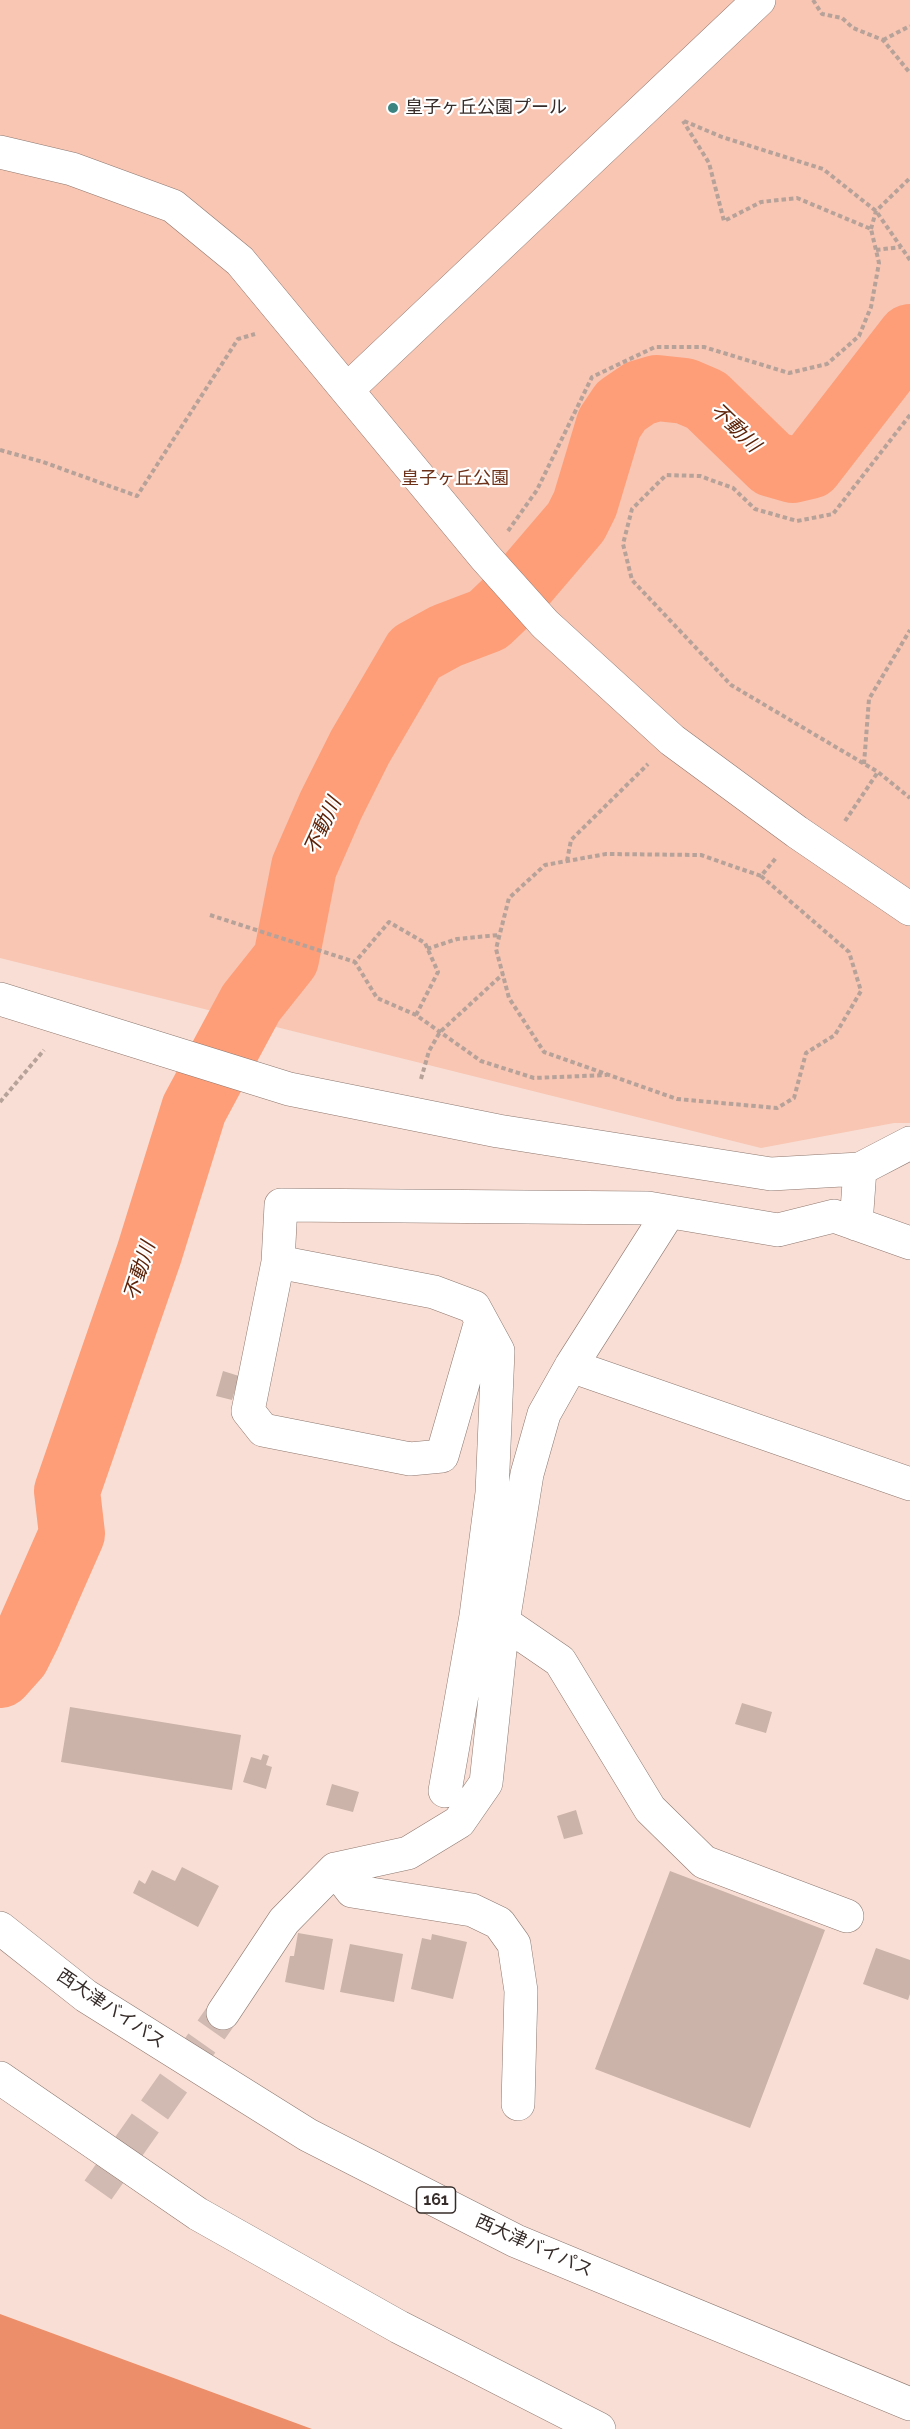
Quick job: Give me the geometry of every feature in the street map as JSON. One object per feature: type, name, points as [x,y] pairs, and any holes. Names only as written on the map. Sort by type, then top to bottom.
[{"type":"main road","points":[[348,389],[759,0]]},
{"type":"main road","points":[[0,152],[72,169],[173,206],[240,261],[488,561],[546,624],[672,740],[797,832],[910,909]]},
{"type":"main road","points":[[0,999],[289,1089],[498,1131],[771,1174],[860,1168],[910,1143]]},
{"type":"main road","points":[[856,1224],[860,1168]]},
{"type":"main road","points":[[481,1321],[442,1456],[410,1459],[263,1430],[248,1411],[278,1262],[281,1205],[648,1208],[778,1230],[834,1216],[910,1243]]},
{"type":"main road","points":[[223,2013],[284,1921],[334,1869],[408,1853],[459,1822],[486,1783],[503,1622],[528,1474],[544,1414],[571,1366],[669,1212]]},
{"type":"main road","points":[[278,1262],[434,1292],[474,1307],[498,1351],[492,1493],[476,1616],[445,1791]]},
{"type":"main road","points":[[571,1366],[910,1484]]},
{"type":"main road","points":[[503,1622],[560,1661],[650,1809],[704,1862],[847,1916]]},
{"type":"main road","points":[[334,1869],[352,1891],[472,1910],[499,1923],[514,1944],[520,1991],[518,2104]]},
{"type":"main road","name":"西大津バイパス","points":[[0,1928],[86,1996],[308,2135],[516,2241],[910,2404]]},
{"type":"main road","points":[[0,2078],[198,2214],[399,2327],[599,2429]]},
{"type":"path","points":[[813,0],[822,14],[842,18],[853,28],[883,40],[910,73]]},
{"type":"path","points":[[883,40],[910,26]]},
{"type":"path","points":[[660,94],[683,121],[709,163],[724,221],[761,202],[797,198],[871,229]]},
{"type":"path","points":[[683,121],[722,137],[823,169],[876,211],[910,260]]},
{"type":"path","points":[[488,561],[537,490],[592,377],[655,347],[704,347],[789,373],[827,364],[858,336],[871,307],[879,263],[871,229],[876,211],[910,178]]},
{"type":"path","points":[[876,250],[902,247]]},
{"type":"path","points":[[0,450],[43,462],[137,496],[238,339],[293,325]]},
{"type":"path","points":[[910,415],[833,514],[797,521],[755,509],[733,488],[700,476],[666,475],[632,509],[623,544],[632,580],[731,685],[878,772],[910,798]]},
{"type":"path","points":[[864,764],[869,699],[910,630]]},
{"type":"path","points":[[567,861],[571,840],[672,740]]},
{"type":"path","points":[[825,851],[878,772]]},
{"type":"path","points":[[761,876],[797,832]]},
{"type":"path","points":[[606,854],[701,855],[761,876],[849,952],[861,991],[835,1035],[806,1053],[794,1098],[777,1108],[677,1099],[544,1052],[509,998],[496,949],[509,898],[545,865],[606,854]]},
{"type":"path","points":[[210,915],[355,962],[377,998],[416,1015],[481,1061],[534,1078],[611,1075]]},
{"type":"path","points":[[355,962],[389,922],[425,943],[438,972],[416,1015]]},
{"type":"path","points":[[427,949],[457,939],[499,935]]},
{"type":"path","points":[[411,1114],[429,1051],[440,1032],[503,974]]},
{"type":"path","points":[[0,1102],[68,1021]]},
{"type":"green space","name":"皇子ヶ丘公園","points":[[0,0],[910,0],[910,1123],[894,1123],[761,1148],[0,958]]},
{"type":"shaded area","points":[[0,2314],[312,2429],[0,2429]]},
{"type":"building","points":[[223,1371],[239,1376],[232,1400],[216,1396]]},
{"type":"building","points":[[742,1703],[772,1712],[766,1733],[735,1724]]},
{"type":"building","points":[[70,1707],[241,1735],[232,1790],[61,1762]]},
{"type":"building","points":[[263,1754],[269,1756],[266,1765],[272,1767],[266,1789],[243,1782],[251,1757],[261,1760]]},
{"type":"building","points":[[332,1784],[359,1792],[353,1812],[326,1805]]},
{"type":"building","points":[[576,1810],[583,1834],[564,1839],[557,1816]]},
{"type":"building","points":[[182,1867],[219,1886],[198,1927],[133,1893],[139,1880],[145,1884],[152,1870],[175,1881]]},
{"type":"building","points":[[670,1871],[825,1930],[750,2128],[595,2069]]},
{"type":"building","points":[[298,1933],[333,1939],[324,1990],[285,1982],[290,1956],[294,1956]]},
{"type":"building","points":[[432,1934],[467,1942],[453,1999],[411,1989],[422,1938],[431,1940]]},
{"type":"building","points":[[350,1944],[403,1954],[394,2002],[340,1992]]},
{"type":"building","points":[[876,1948],[910,1960],[908,2000],[863,1984]]},
{"type":"waterway","name":"不動川","points":[[0,1675],[17,1656],[72,1534],[67,1491],[149,1254],[194,1109],[251,1003],[286,959],[304,867],[360,747],[415,653],[446,636],[488,620],[511,598],[576,522],[585,504],[609,424],[621,406],[640,393],[657,388],[685,391],[706,400],[772,464],[793,470],[810,466],[910,337]]},
{"type":"tunnel","points":[[98,2190],[223,2013]]},
{"type":"place","name":"皇子ヶ丘公園プール","points":[[393,108]]}]
